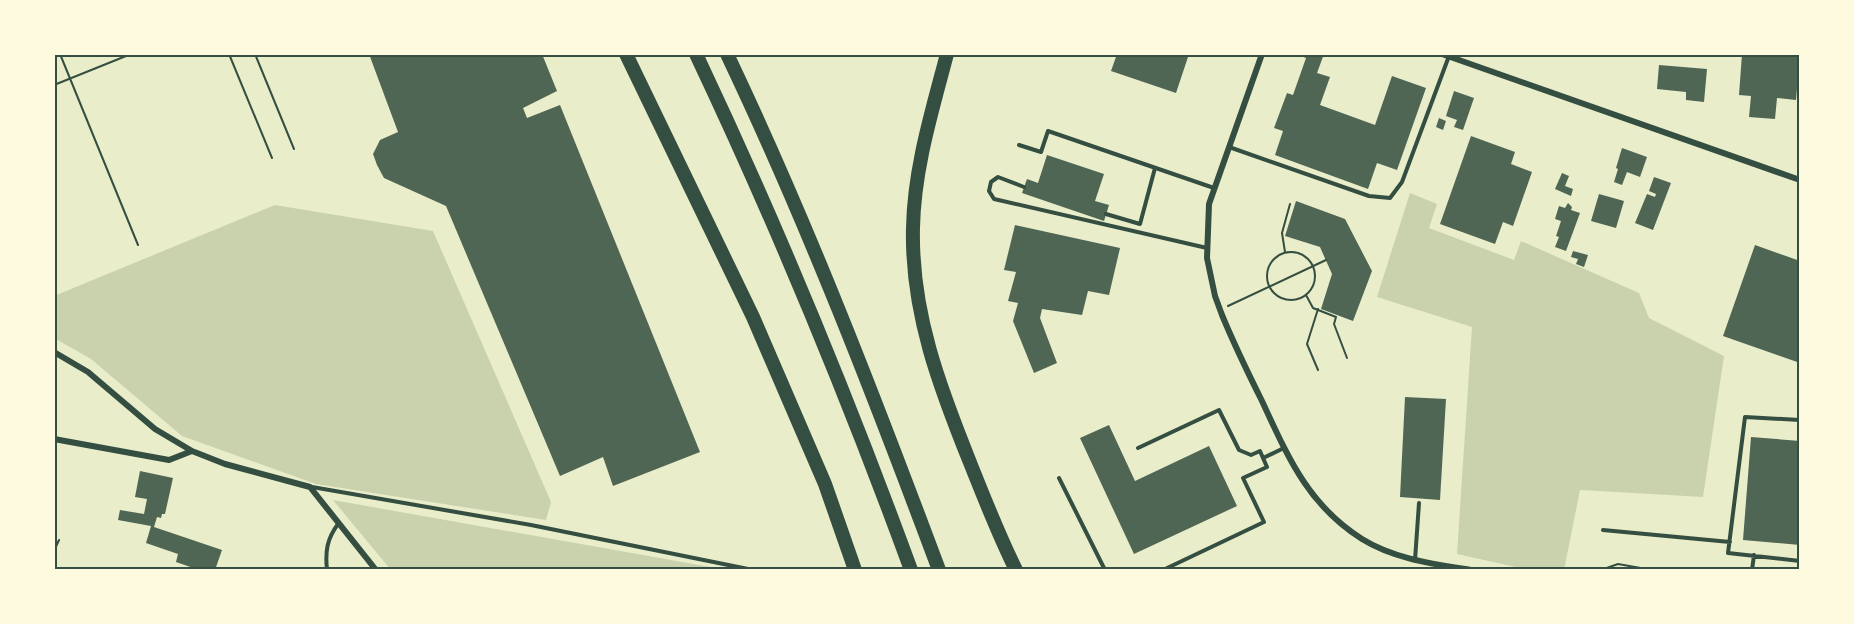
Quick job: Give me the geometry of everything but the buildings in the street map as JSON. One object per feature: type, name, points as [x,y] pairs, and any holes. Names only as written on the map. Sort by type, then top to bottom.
[{"type":"highway","points":[[626,54],[753,317],[825,484],[855,570]]},
{"type":"highway","points":[[696,54],[779,236],[866,450],[911,570]]},
{"type":"highway","points":[[727,54],[798,207],[860,360],[939,570]]},
{"type":"highway","points":[[947,54],[928,126],[915,197],[913,226],[915,283],[922,327],[936,375],[1016,570]]},
{"type":"highway","points":[[991,513],[1010,570]]},
{"type":"highway","points":[[900,541],[903,570]]},
{"type":"street","points":[[1262,54],[1209,204],[1207,248],[1215,296],[1220,310],[1284,448],[1317,502],[1364,540],[1415,560],[1471,570]]},
{"type":"street","points":[[1445,55],[1800,180]]},
{"type":"street","points":[[54,351],[88,372],[155,429],[192,452],[225,464],[310,487],[374,567]]},
{"type":"street","points":[[54,439],[170,460],[192,452]]},
{"type":"lane","points":[[1228,147],[1369,195],[1390,198],[1402,182],[1445,55]]},
{"type":"lane","points":[[1019,145],[1041,152],[1048,131],[1214,188]]},
{"type":"lane","points":[[1106,214],[1140,224],[1155,168]]},
{"type":"lane","points":[[1024,187],[998,177],[991,182],[989,191],[994,199],[1207,248]]},
{"type":"lane","points":[[1138,448],[1220,410],[1239,450],[1251,455],[1260,451],[1267,467],[1243,478],[1264,522],[1164,570]]},
{"type":"lane","points":[[1800,420],[1745,417],[1728,553],[1800,561]]},
{"type":"lane","points":[[1263,458],[1284,448]]},
{"type":"lane","points":[[1059,478],[1105,570]]},
{"type":"lane","points":[[310,487],[531,525],[753,570]]},
{"type":"lane","points":[[1415,560],[1419,503]]},
{"type":"lane","points":[[327,570],[325,558],[328,538],[338,524]]},
{"type":"lane","points":[[1602,530],[1730,543]]},
{"type":"lane","points":[[1752,570],[1754,555]]},
{"type":"lane","points":[[365,570],[374,567]]},
{"type":"path","points":[[60,54],[138,245]]},
{"type":"path","points":[[54,85],[131,54]]},
{"type":"path","points":[[229,54],[272,158]]},
{"type":"path","points":[[255,54],[294,149]]},
{"type":"path","points":[[1285,252],[1282,233],[1290,204]]},
{"type":"path","points":[[1285,252],[1303,255],[1313,266],[1315,275],[1313,286],[1306,296],[1294,300],[1275,295],[1269,286],[1266,273],[1275,257],[1285,252]]},
{"type":"path","points":[[1220,310],[1326,260]]},
{"type":"path","points":[[1306,296],[1313,308],[1336,316],[1334,324],[1347,358]]},
{"type":"path","points":[[1318,309],[1307,344],[1318,370]]},
{"type":"path","points":[[54,551],[59,540]]},
{"type":"path","points":[[1601,570],[1618,564],[1652,570]]},
{"type":"green space","points":[[1410,193],[1437,204],[1429,228],[1514,260],[1521,241],[1639,293],[1649,318],[1724,356],[1703,497],[1580,490],[1564,570],[1529,570],[1457,554],[1472,327],[1377,297]]},
{"type":"green space","points":[[275,205],[433,231],[551,502],[546,520],[316,484],[182,436],[91,359],[54,338],[54,296]]},
{"type":"green space","points":[[333,500],[727,570],[391,570]]}]
